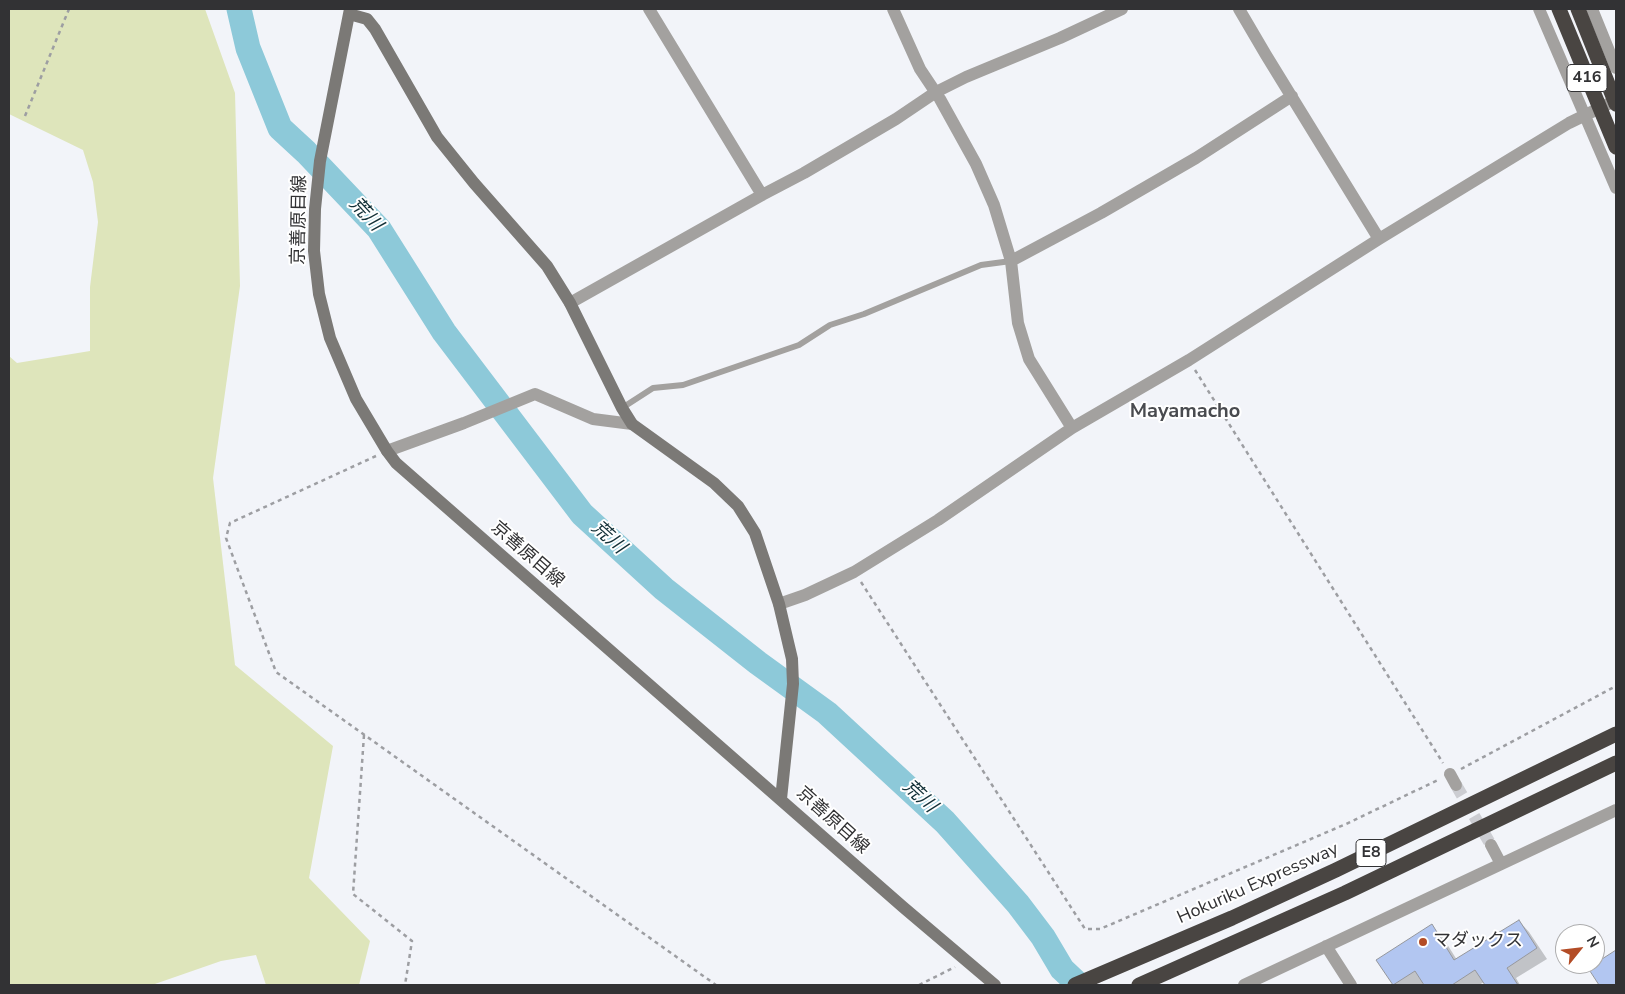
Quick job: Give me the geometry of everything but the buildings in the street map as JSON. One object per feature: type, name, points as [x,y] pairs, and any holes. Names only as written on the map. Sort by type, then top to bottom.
[{"type":"highway","name":"416","points":[[1559,9],[1616,147]]},
{"type":"highway","name":"416","points":[[1578,9],[1616,102]]},
{"type":"highway","points":[[1487,798],[1616,727]]},
{"type":"highway","name":"Hokuriku Expressway","points":[[1075,985],[1241,914],[1487,798],[1616,734]]},
{"type":"highway","name":"E8","points":[[1139,985],[1345,893],[1616,762]]},
{"type":"main road","name":"京善原目線","points":[[350,11],[329,107],[316,192],[314,251],[319,294],[330,338],[347,380],[365,416],[387,451],[396,463],[994,985]]},
{"type":"main road","points":[[350,11],[366,19],[375,29],[436,137],[547,266],[570,303],[622,408],[632,424],[714,483],[738,506],[755,533],[779,604],[792,659],[793,684],[780,799]]},
{"type":"street","points":[[648,9],[762,195]]},
{"type":"street","points":[[893,9],[920,69],[936,92],[976,164],[994,205],[1011,261],[1018,322],[1029,359],[1072,428]]},
{"type":"street","points":[[570,303],[804,173],[896,119],[936,92],[1122,9]]},
{"type":"street","points":[[1239,9],[1379,239]]},
{"type":"street","points":[[1539,9],[1616,188]]},
{"type":"street","points":[[1592,9],[1616,68]]},
{"type":"street","points":[[1011,261],[1101,214],[1196,158],[1292,96]]},
{"type":"street","points":[[779,604],[805,595],[854,572],[938,520],[1072,428],[1189,360],[1379,239],[1584,115],[1616,102]]},
{"type":"street","points":[[387,451],[464,423],[535,394],[593,419],[632,424]]},
{"type":"street","points":[[1244,985],[1616,810]]},
{"type":"street","points":[[1491,845],[1501,864]]},
{"type":"street","points":[[1326,946],[1351,985]]},
{"type":"lane","points":[[622,408],[653,388],[683,385],[799,345],[830,325],[864,314],[981,265],[1011,261]]},
{"type":"path","points":[[25,116],[69,9]]},
{"type":"path","points":[[1189,360],[1453,780]]},
{"type":"path","points":[[387,451],[230,523],[226,538],[276,672],[716,985]]},
{"type":"path","points":[[854,572],[1085,929],[1100,929],[1109,926],[1453,780],[1616,686]]},
{"type":"path","points":[[364,735],[353,894],[412,941],[405,985]]},
{"type":"path","points":[[919,985],[966,962]]},
{"type":"green space","points":[[9,9],[205,9],[235,93],[240,286],[213,478],[235,665],[333,746],[309,878],[370,941],[359,985],[266,985],[256,955],[221,961],[152,985],[9,985],[9,356],[17,363],[90,351],[90,287],[98,222],[93,182],[83,150],[9,114]]},
{"type":"waterway","name":"荒川","points":[[239,9],[248,48],[280,128],[306,152],[379,229],[444,332],[582,514],[664,589],[758,663],[827,713],[945,822],[1018,904],[1043,937],[1062,969],[1079,985]]},
{"type":"tunnel","points":[[1456,785],[1491,845]]},
{"type":"place","name":"マダックス","points":[[1423,942]]},
{"type":"district","name":"Mayamacho","points":[[1185,412]]}]
